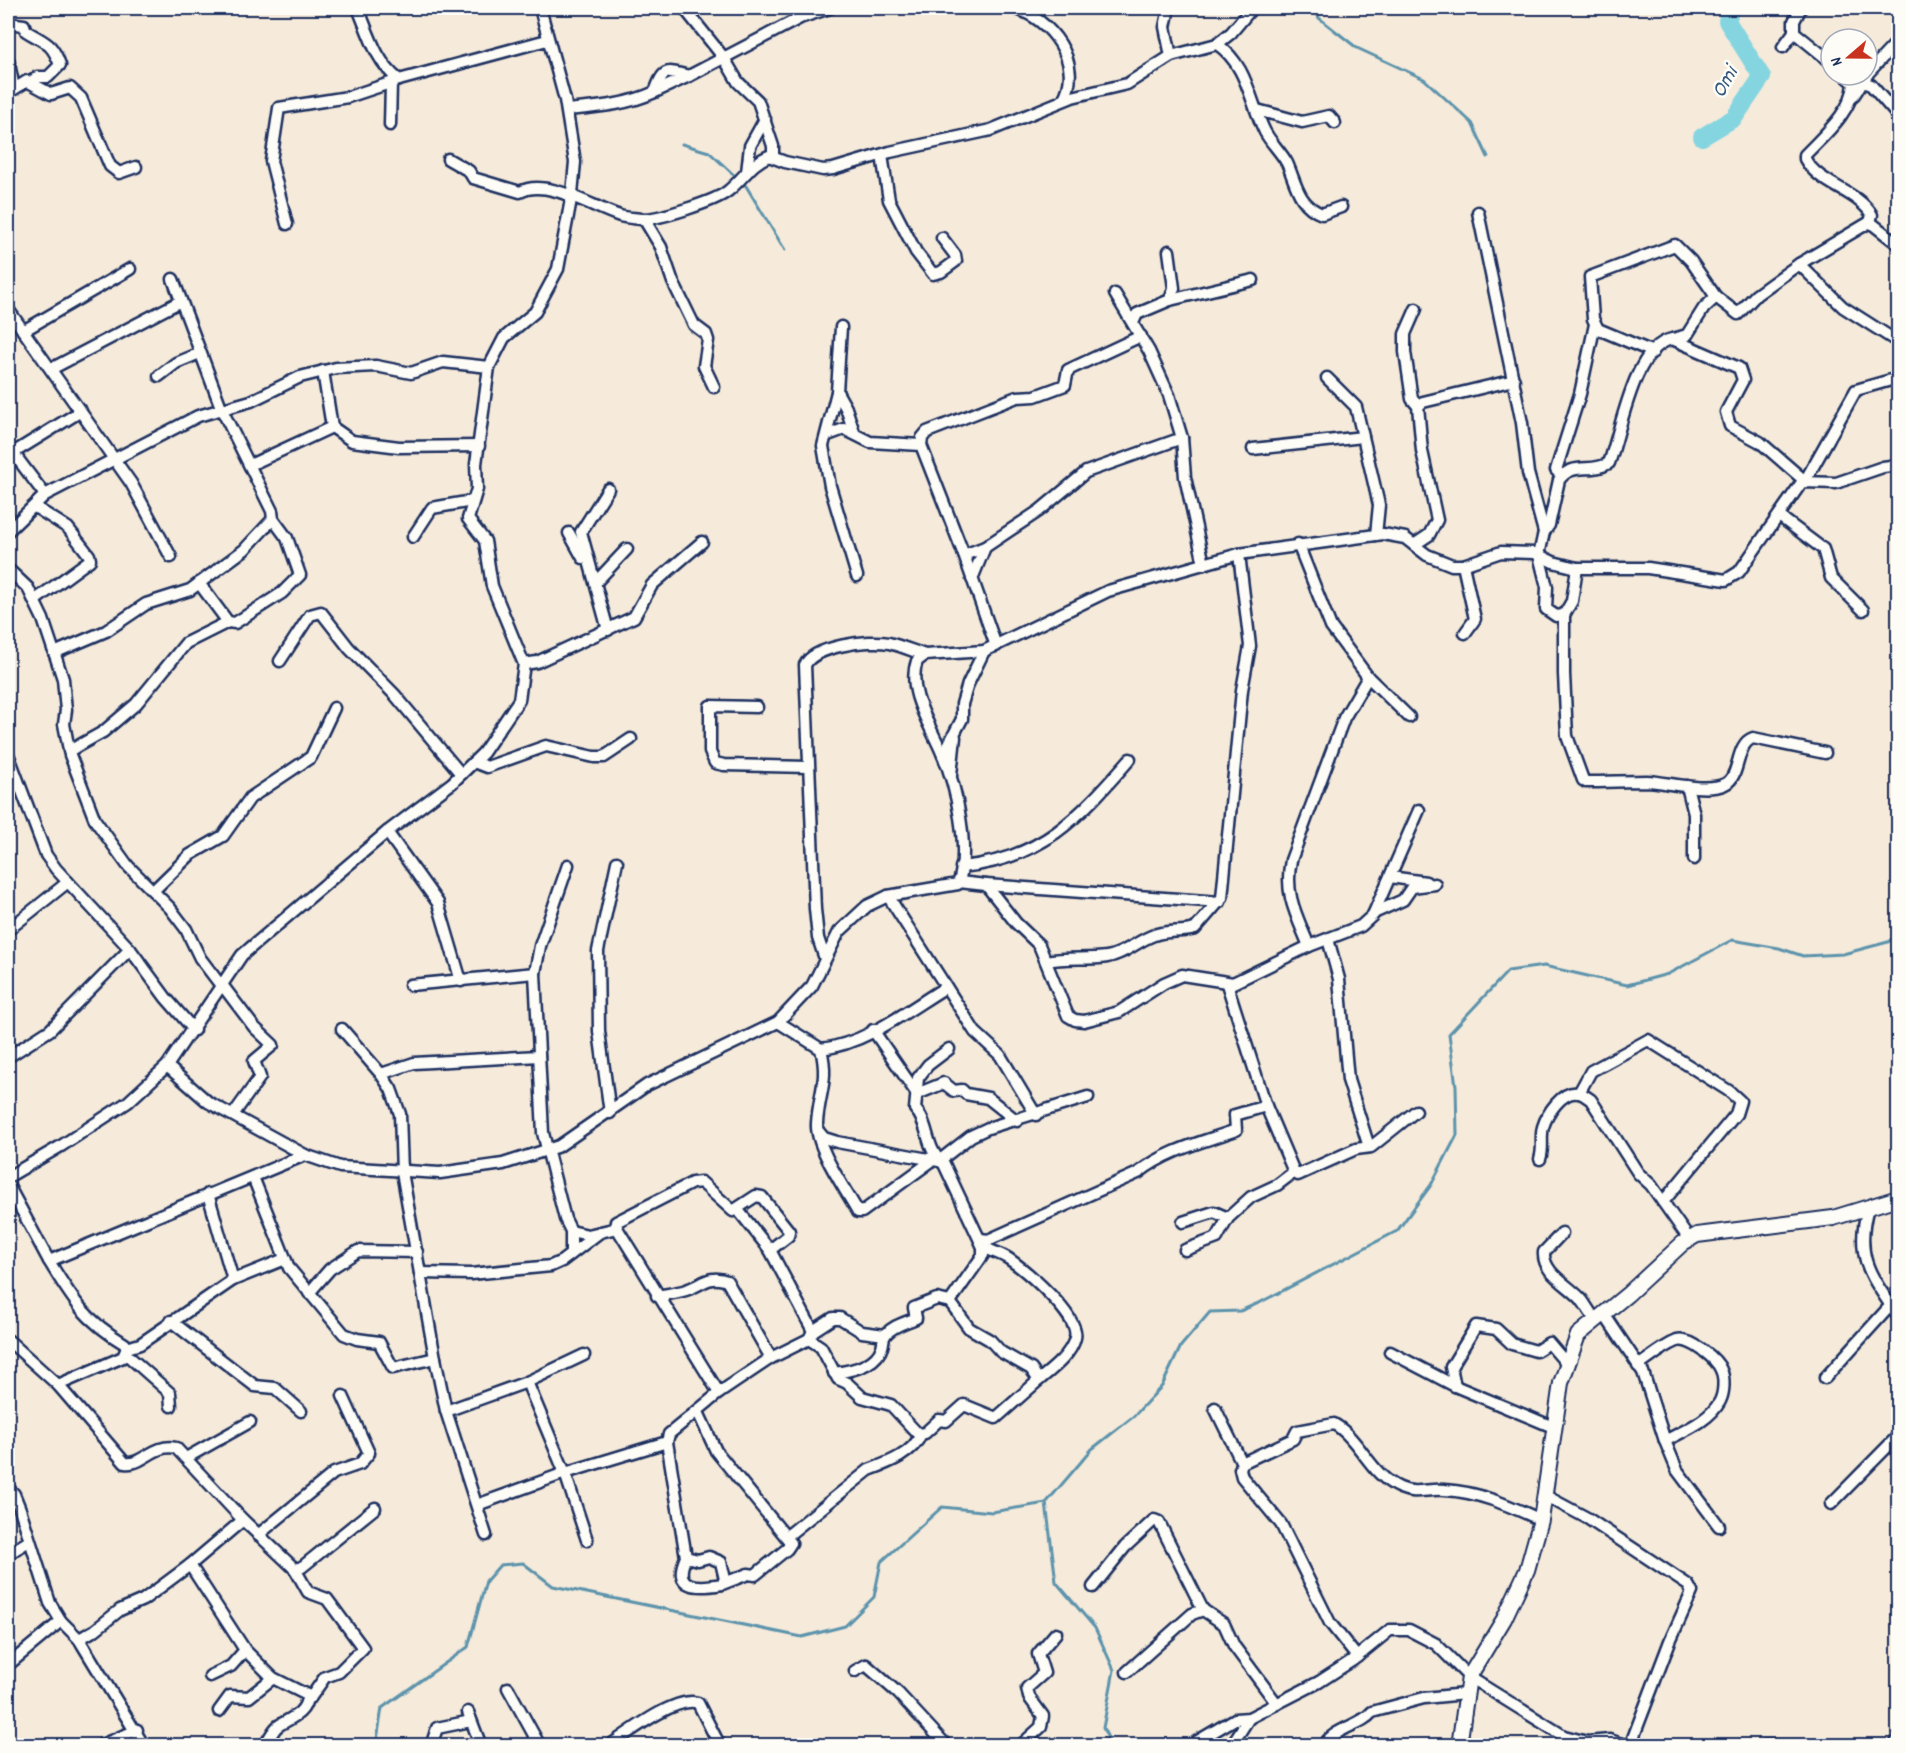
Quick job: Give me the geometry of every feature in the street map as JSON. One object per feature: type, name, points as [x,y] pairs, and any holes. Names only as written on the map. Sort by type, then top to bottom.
[{"type":"street","points":[[358,8],[376,52],[395,81],[390,125]]},
{"type":"street","points":[[8,1177],[61,1146],[128,1102],[167,1066],[194,1030],[242,955],[387,832],[461,774],[483,753],[519,700],[524,664],[492,586],[485,541],[468,519],[477,489],[479,446],[489,367],[504,338],[535,312],[558,269],[572,195],[575,162],[567,110],[540,8]]},
{"type":"street","points":[[684,8],[724,58],[738,82],[758,101],[773,146],[773,157]]},
{"type":"street","points":[[567,110],[615,105],[655,92],[724,58],[801,13],[830,8]]},
{"type":"street","points":[[1013,8],[1020,9],[1051,30],[1060,44],[1071,79],[1069,91],[1063,100]]},
{"type":"street","points":[[1169,8],[1165,27],[1171,56]]},
{"type":"street","points":[[448,159],[469,171],[473,178],[520,192],[528,187],[572,195],[621,216],[644,219],[713,201],[729,190],[757,160],[773,157],[785,162],[823,170],[882,154],[991,130],[1063,100],[1127,84],[1171,56],[1217,44],[1231,33],[1252,8]]},
{"type":"street","points":[[1783,47],[1794,32],[1794,21],[1801,8]]},
{"type":"street","points":[[8,23],[24,25],[26,31],[48,42],[60,65],[48,76],[37,77],[31,82]]},
{"type":"street","points":[[1794,32],[1819,52]]},
{"type":"street","points":[[287,224],[271,161],[279,108],[348,97],[395,81],[547,40]]},
{"type":"street","points":[[1879,62],[1899,41]]},
{"type":"street","points":[[1217,44],[1237,63],[1248,82],[1265,132],[1286,161],[1298,194],[1311,209],[1322,214],[1341,207]]},
{"type":"street","points":[[8,59],[11,90],[27,81],[51,94],[70,88],[81,98],[110,166],[119,173],[136,167]]},
{"type":"street","points":[[1852,97],[1853,87]]},
{"type":"street","points":[[1562,476],[1556,470],[1580,394],[1595,324],[1590,277],[1675,245],[1691,261],[1716,297],[1736,315],[1756,295],[1799,264],[1870,222],[1872,215],[1862,203],[1818,173],[1805,159],[1805,155],[1832,126],[1859,87]]},
{"type":"street","points":[[1873,87],[1899,116]]},
{"type":"street","points":[[1257,110],[1275,114],[1293,122],[1329,116],[1335,123]]},
{"type":"street","points":[[747,172],[750,146],[765,119]]},
{"type":"street","points":[[882,154],[890,200],[916,252],[933,274],[941,272],[956,261],[955,255],[942,238]]},
{"type":"street","points":[[1478,212],[1514,380],[1528,473],[1544,532]]},
{"type":"street","points":[[644,219],[661,247],[673,282],[694,325],[706,334],[708,340],[704,366],[714,387]]},
{"type":"street","points":[[1870,222],[1899,244]]},
{"type":"street","points":[[1169,251],[1174,288],[1170,300]]},
{"type":"street","points":[[1799,264],[1843,308],[1899,342]]},
{"type":"street","points":[[24,331],[130,268]]},
{"type":"street","points":[[69,751],[103,732],[136,704],[186,643],[228,622],[235,623],[282,593],[300,575],[287,538],[273,519],[272,511],[222,410],[173,279]]},
{"type":"street","points":[[1133,323],[1137,314],[1170,300],[1252,280]]},
{"type":"street","points":[[1115,294],[1141,336],[1169,395],[1182,438],[1193,520],[1204,564]]},
{"type":"street","points":[[1564,615],[1556,616],[1546,609],[1547,587],[1539,555],[1562,476],[1570,469],[1596,469],[1609,463],[1634,382],[1653,352],[1666,340],[1687,335],[1704,308],[1716,297]]},
{"type":"street","points":[[51,369],[181,301]]},
{"type":"street","points":[[1414,545],[1429,535],[1437,520],[1422,451],[1418,406],[1412,399],[1405,343],[1405,334],[1416,309]]},
{"type":"street","points":[[10,312],[114,459],[171,556]]},
{"type":"street","points":[[1595,324],[1598,329],[1653,352]]},
{"type":"street","points":[[841,327],[837,392],[828,435],[823,446],[830,486],[857,576]]},
{"type":"street","points":[[996,646],[964,555],[921,445],[922,438],[927,432],[1017,397],[1035,396],[1065,385],[1068,370],[1141,336]]},
{"type":"street","points":[[1672,339],[1739,368],[1743,380],[1726,412],[1730,426],[1760,442],[1804,481],[1836,483],[1883,467],[1899,465]]},
{"type":"street","points":[[159,376],[176,363],[200,353]]},
{"type":"street","points":[[8,531],[45,495],[198,416],[251,401],[300,377],[336,368],[376,366],[411,373],[443,362],[489,367]]},
{"type":"street","points":[[323,371],[332,427],[352,441],[399,447],[479,446]]},
{"type":"street","points":[[1327,378],[1356,407],[1379,506],[1376,535]]},
{"type":"street","points":[[825,959],[818,938],[815,909],[805,665],[808,658],[857,642],[888,643],[925,655],[984,651],[1108,591],[1239,554],[1298,544],[1376,535],[1405,538],[1438,562],[1463,565],[1501,552],[1539,555],[1577,568],[1648,568],[1726,579],[1739,572],[1804,481],[1856,390],[1899,378]]},
{"type":"street","points":[[1418,406],[1424,402],[1514,380]]},
{"type":"street","points":[[837,392],[846,408],[854,432]]},
{"type":"street","points":[[45,495],[10,449],[81,411]]},
{"type":"street","points":[[250,465],[332,427]]},
{"type":"street","points":[[828,435],[844,429],[870,442],[921,445]]},
{"type":"street","points":[[1253,449],[1363,436]]},
{"type":"street","points":[[964,555],[985,547],[1039,511],[1086,472],[1182,438]]},
{"type":"street","points":[[608,630],[581,532],[609,489]]},
{"type":"street","points":[[412,537],[432,508],[472,501]]},
{"type":"street","points":[[34,601],[90,560],[89,555],[68,528],[35,507]]},
{"type":"street","points":[[1779,516],[1823,549],[1831,578],[1863,610]]},
{"type":"street","points":[[54,653],[106,631],[146,604],[190,590],[244,550],[273,519]]},
{"type":"street","points":[[569,533],[595,578]]},
{"type":"street","points":[[524,664],[537,662],[634,617],[652,585],[702,542]]},
{"type":"street","points":[[1298,544],[1331,627],[1368,677],[1409,717]]},
{"type":"street","points":[[972,579],[985,547]]},
{"type":"street","points":[[595,578],[627,549]]},
{"type":"street","points":[[1046,961],[1071,957],[1107,957],[1126,951],[1152,935],[1195,929],[1220,902],[1242,690],[1250,646],[1239,554]]},
{"type":"street","points":[[1463,565],[1475,619],[1465,633]]},
{"type":"street","points":[[1577,568],[1572,601],[1564,615],[1567,736],[1583,780],[1586,782],[1648,781],[1687,786],[1727,784],[1746,742],[1753,738],[1825,753]]},
{"type":"street","points":[[8,569],[28,588],[54,653],[63,679],[66,710],[64,724],[69,751],[95,820],[128,866],[186,929],[200,958],[222,987],[254,1027],[273,1045],[254,1061],[261,1077],[233,1115]]},
{"type":"street","points":[[199,583],[228,622]]},
{"type":"street","points":[[280,662],[310,615],[321,612],[349,648],[395,695],[461,774]]},
{"type":"street","points":[[944,756],[962,719],[962,704],[968,684],[984,651]]},
{"type":"street","points":[[167,1066],[208,1102],[305,1155],[340,1167],[440,1173],[493,1165],[547,1151],[610,1113],[646,1085],[778,1022],[812,986],[839,932],[867,906],[888,896],[955,886],[959,882],[960,811],[944,756],[922,707],[913,679],[917,661],[925,655]]},
{"type":"street","points":[[1310,946],[1291,901],[1287,880],[1291,860],[1344,718],[1368,677]]},
{"type":"street","points":[[757,707],[710,706],[710,752],[715,763],[734,766],[808,767]]},
{"type":"street","points":[[153,891],[190,855],[223,836],[250,798],[311,757],[334,708]]},
{"type":"street","points":[[950,778],[955,737]]},
{"type":"street","points":[[474,762],[487,767],[554,745],[572,753],[604,757],[631,739]]},
{"type":"street","points":[[8,754],[46,855],[130,949],[166,998],[194,1030]]},
{"type":"street","points":[[961,867],[990,864],[1013,856],[1060,830],[1082,813],[1130,759]]},
{"type":"street","points":[[1687,786],[1694,814],[1694,859]]},
{"type":"street","points":[[986,885],[1016,923],[1039,945],[1068,1016],[1084,1021],[1119,1012],[1164,983],[1182,975],[1209,978],[1227,984],[1233,983],[1310,946],[1361,926],[1374,913],[1419,810]]},
{"type":"street","points":[[387,832],[438,903],[461,981]]},
{"type":"street","points":[[610,1113],[599,1031],[598,951],[617,862]]},
{"type":"street","points":[[568,865],[540,946],[535,973],[543,1133],[565,1219],[571,1231],[571,1254]]},
{"type":"street","points":[[1374,913],[1403,900],[1412,886],[1435,884],[1390,877]]},
{"type":"street","points":[[8,930],[68,882]]},
{"type":"street","points":[[959,882],[1220,902]]},
{"type":"street","points":[[888,896],[975,1032],[1000,1055],[1036,1115]]},
{"type":"street","points":[[1328,939],[1338,979],[1348,1080],[1369,1147]]},
{"type":"street","points":[[8,1057],[50,1030],[130,949]]},
{"type":"street","points":[[410,985],[535,973]]},
{"type":"street","points":[[1227,984],[1266,1106],[1294,1172],[1298,1175],[1356,1149],[1369,1147],[1416,1111]]},
{"type":"street","points":[[778,1022],[821,1049],[842,1045],[873,1030],[946,987]]},
{"type":"street","points":[[342,1029],[381,1074],[391,1089],[400,1114],[402,1172],[435,1358],[446,1411],[486,1535]]},
{"type":"street","points":[[873,1030],[917,1094]]},
{"type":"street","points":[[1579,1093],[1591,1071],[1648,1040],[1729,1091],[1740,1101],[1736,1114],[1663,1202]]},
{"type":"street","points":[[821,1049],[826,1079],[816,1125],[824,1150],[860,1213],[970,1136],[1088,1097]]},
{"type":"street","points":[[936,1160],[928,1139],[928,1129],[923,1117],[916,1111],[918,1078],[928,1065],[950,1049]]},
{"type":"street","points":[[381,1074],[414,1063],[539,1056]]},
{"type":"street","points":[[917,1094],[944,1083],[954,1091],[962,1090],[966,1094],[988,1098],[1017,1121]]},
{"type":"street","points":[[1540,1159],[1544,1147],[1544,1125],[1556,1103],[1569,1094],[1579,1093],[1591,1100],[1638,1173],[1663,1202],[1689,1239]]},
{"type":"street","points":[[982,1243],[1138,1173],[1148,1165],[1191,1144],[1236,1130],[1234,1115],[1266,1106]]},
{"type":"street","points":[[787,1536],[869,1470],[882,1467],[917,1444],[921,1434],[939,1420],[946,1421],[964,1405],[996,1418],[1071,1348],[1076,1336],[1075,1322],[1030,1276],[1009,1259],[982,1243],[976,1236],[944,1164],[936,1160],[837,1142],[824,1138],[819,1132]]},
{"type":"street","points":[[49,1261],[305,1155]]},
{"type":"street","points":[[1185,1250],[1217,1238],[1228,1218],[1251,1197],[1277,1185],[1294,1172]]},
{"type":"street","points":[[253,1177],[285,1259],[309,1293],[344,1334],[357,1340],[379,1342],[393,1368],[435,1358]]},
{"type":"street","points":[[718,1393],[617,1228],[619,1219],[696,1181],[701,1182],[728,1209],[738,1210],[756,1196],[762,1197],[789,1231],[788,1236],[770,1250]]},
{"type":"street","points":[[8,1185],[49,1261],[82,1312],[99,1328],[125,1344],[126,1351],[170,1393],[171,1406]]},
{"type":"street","points":[[208,1194],[233,1280]]},
{"type":"street","points":[[1459,1746],[1469,1677],[1504,1619],[1527,1570],[1541,1520],[1553,1427],[1566,1363],[1578,1335],[1689,1239],[1697,1235],[1833,1218],[1899,1198]]},
{"type":"street","points":[[1868,1207],[1863,1225],[1867,1271],[1899,1316]]},
{"type":"street","points":[[738,1210],[770,1250],[811,1335],[821,1347],[838,1379],[847,1383],[858,1395],[891,1405],[921,1434]]},
{"type":"street","points":[[1183,1222],[1214,1212],[1228,1218]]},
{"type":"street","points":[[571,1231],[588,1235],[617,1228]]},
{"type":"street","points":[[420,1273],[471,1274],[551,1266],[600,1232]]},
{"type":"street","points":[[1563,1233],[1544,1252],[1543,1260],[1549,1269],[1600,1317],[1638,1366],[1677,1470],[1719,1526]]},
{"type":"street","points":[[950,1302],[983,1255],[982,1243]]},
{"type":"street","points":[[309,1293],[330,1269],[358,1251],[417,1252]]},
{"type":"street","points":[[58,1385],[140,1344],[233,1280],[285,1259]]},
{"type":"street","points":[[657,1296],[688,1289],[705,1279],[717,1278],[727,1281],[771,1358]]},
{"type":"street","points":[[834,1373],[855,1371],[873,1359],[882,1346],[885,1335],[894,1327],[916,1318],[914,1308],[937,1299],[950,1302],[969,1328],[990,1340],[1001,1352],[1030,1369],[1039,1380]]},
{"type":"street","points":[[1825,1378],[1891,1305]]},
{"type":"street","points":[[698,1412],[716,1451],[762,1510],[787,1536],[790,1543],[787,1549],[755,1575],[748,1574],[722,1584],[700,1588],[690,1586],[682,1577],[682,1567],[686,1557],[667,1442],[669,1434],[718,1393],[837,1318],[862,1332],[885,1335]]},
{"type":"street","points":[[171,1321],[255,1386],[275,1388],[301,1411]]},
{"type":"street","points":[[1455,1386],[1451,1367],[1476,1326],[1496,1329],[1512,1344],[1536,1351],[1549,1343],[1566,1363]]},
{"type":"street","points":[[1638,1366],[1677,1341],[1687,1340],[1695,1344],[1721,1368],[1724,1384],[1720,1402],[1698,1423],[1665,1441]]},
{"type":"street","points":[[9,1343],[58,1385],[125,1463],[132,1463],[167,1446],[176,1448],[243,1520],[295,1569],[308,1592],[327,1599],[363,1648],[339,1672],[326,1677],[314,1695],[307,1697],[273,1678],[244,1650],[190,1565]]},
{"type":"street","points":[[1390,1352],[1455,1386],[1553,1427]]},
{"type":"street","points":[[446,1411],[527,1382],[584,1355]]},
{"type":"street","points":[[527,1382],[565,1473],[587,1540]]},
{"type":"street","points":[[258,1535],[334,1473],[360,1464],[369,1453],[343,1396]]},
{"type":"street","points":[[1215,1408],[1242,1463],[1240,1469],[1242,1477],[1281,1524],[1330,1623],[1357,1657]]},
{"type":"street","points":[[186,1458],[249,1422]]},
{"type":"street","points":[[1242,1463],[1293,1439],[1297,1431],[1334,1424],[1371,1464],[1399,1488],[1419,1492],[1444,1489],[1494,1498],[1541,1520]]},
{"type":"street","points":[[1831,1504],[1899,1436]]},
{"type":"street","points":[[477,1505],[565,1473],[667,1442]]},
{"type":"street","points":[[8,1488],[14,1494],[20,1509],[50,1603],[61,1621],[79,1639],[108,1690],[137,1730],[144,1746]]},
{"type":"street","points":[[1196,1742],[1235,1719],[1249,1718],[1319,1682],[1357,1657],[1390,1630],[1409,1630],[1436,1644],[1469,1677],[1564,1736],[1587,1742],[1629,1746],[1654,1679],[1692,1592],[1688,1585],[1630,1545],[1544,1495]]},
{"type":"street","points":[[295,1569],[302,1567],[375,1508]]},
{"type":"street","points":[[79,1639],[120,1610],[143,1600],[190,1565],[243,1520]]},
{"type":"street","points":[[1093,1587],[1125,1547],[1154,1520],[1159,1522],[1203,1610],[1224,1624],[1234,1646],[1277,1704]]},
{"type":"street","points":[[8,1554],[29,1541]]},
{"type":"street","points":[[686,1557],[715,1558],[721,1562],[724,1574],[722,1584]]},
{"type":"street","points":[[1127,1672],[1192,1614],[1203,1610]]},
{"type":"street","points":[[8,1665],[61,1621]]},
{"type":"street","points":[[1020,1746],[1041,1727],[1043,1716],[1029,1698],[1027,1688],[1044,1672],[1038,1654],[1056,1633]]},
{"type":"street","points":[[210,1676],[231,1666],[244,1650]]},
{"type":"street","points":[[855,1671],[866,1665],[898,1693],[947,1746]]},
{"type":"street","points":[[219,1711],[231,1696],[249,1697],[273,1678]]},
{"type":"street","points":[[508,1688],[540,1746]]},
{"type":"street","points":[[1323,1746],[1339,1729],[1367,1718],[1372,1712],[1424,1698],[1465,1694]]},
{"type":"street","points":[[264,1746],[279,1726],[291,1721],[306,1702],[307,1697]]},
{"type":"street","points":[[609,1746],[673,1705],[690,1701],[698,1703],[720,1746]]},
{"type":"street","points":[[432,1746],[437,1728],[470,1717],[481,1746]]},
{"type":"street","points":[[1231,1746],[1249,1718]]},
{"type":"street","points":[[99,1746],[137,1730]]},
{"type":"street","points":[[8,1740],[16,1746]]},
{"type":"street","points":[[1894,1746],[1899,1740]]},
{"type":"street","points":[[1765,1746],[1776,1746]]},
{"type":"waterway","points":[[1314,8],[1319,18],[1357,48],[1424,79],[1472,123],[1488,157]]},
{"type":"waterway","name":"Omi","points":[[1702,137],[1734,118],[1762,77],[1727,21],[1731,8]]},
{"type":"waterway","points":[[682,144],[709,152],[746,186],[785,250]]},
{"type":"waterway","points":[[376,1746],[382,1708],[468,1647],[486,1581],[500,1565],[523,1563],[553,1586],[802,1637],[845,1626],[874,1597],[881,1562],[942,1507],[992,1512],[1046,1503],[1092,1449],[1134,1416],[1162,1386],[1181,1346],[1210,1312],[1240,1311],[1261,1302],[1397,1231],[1431,1185],[1457,1135],[1456,1086],[1449,1034],[1508,971],[1544,966],[1627,985],[1668,974],[1732,940],[1779,948],[1803,956],[1843,954],[1888,942],[1898,934]]},
{"type":"waterway","points":[[1046,1503],[1056,1582],[1095,1628],[1114,1670],[1103,1728],[1112,1746]]}]
